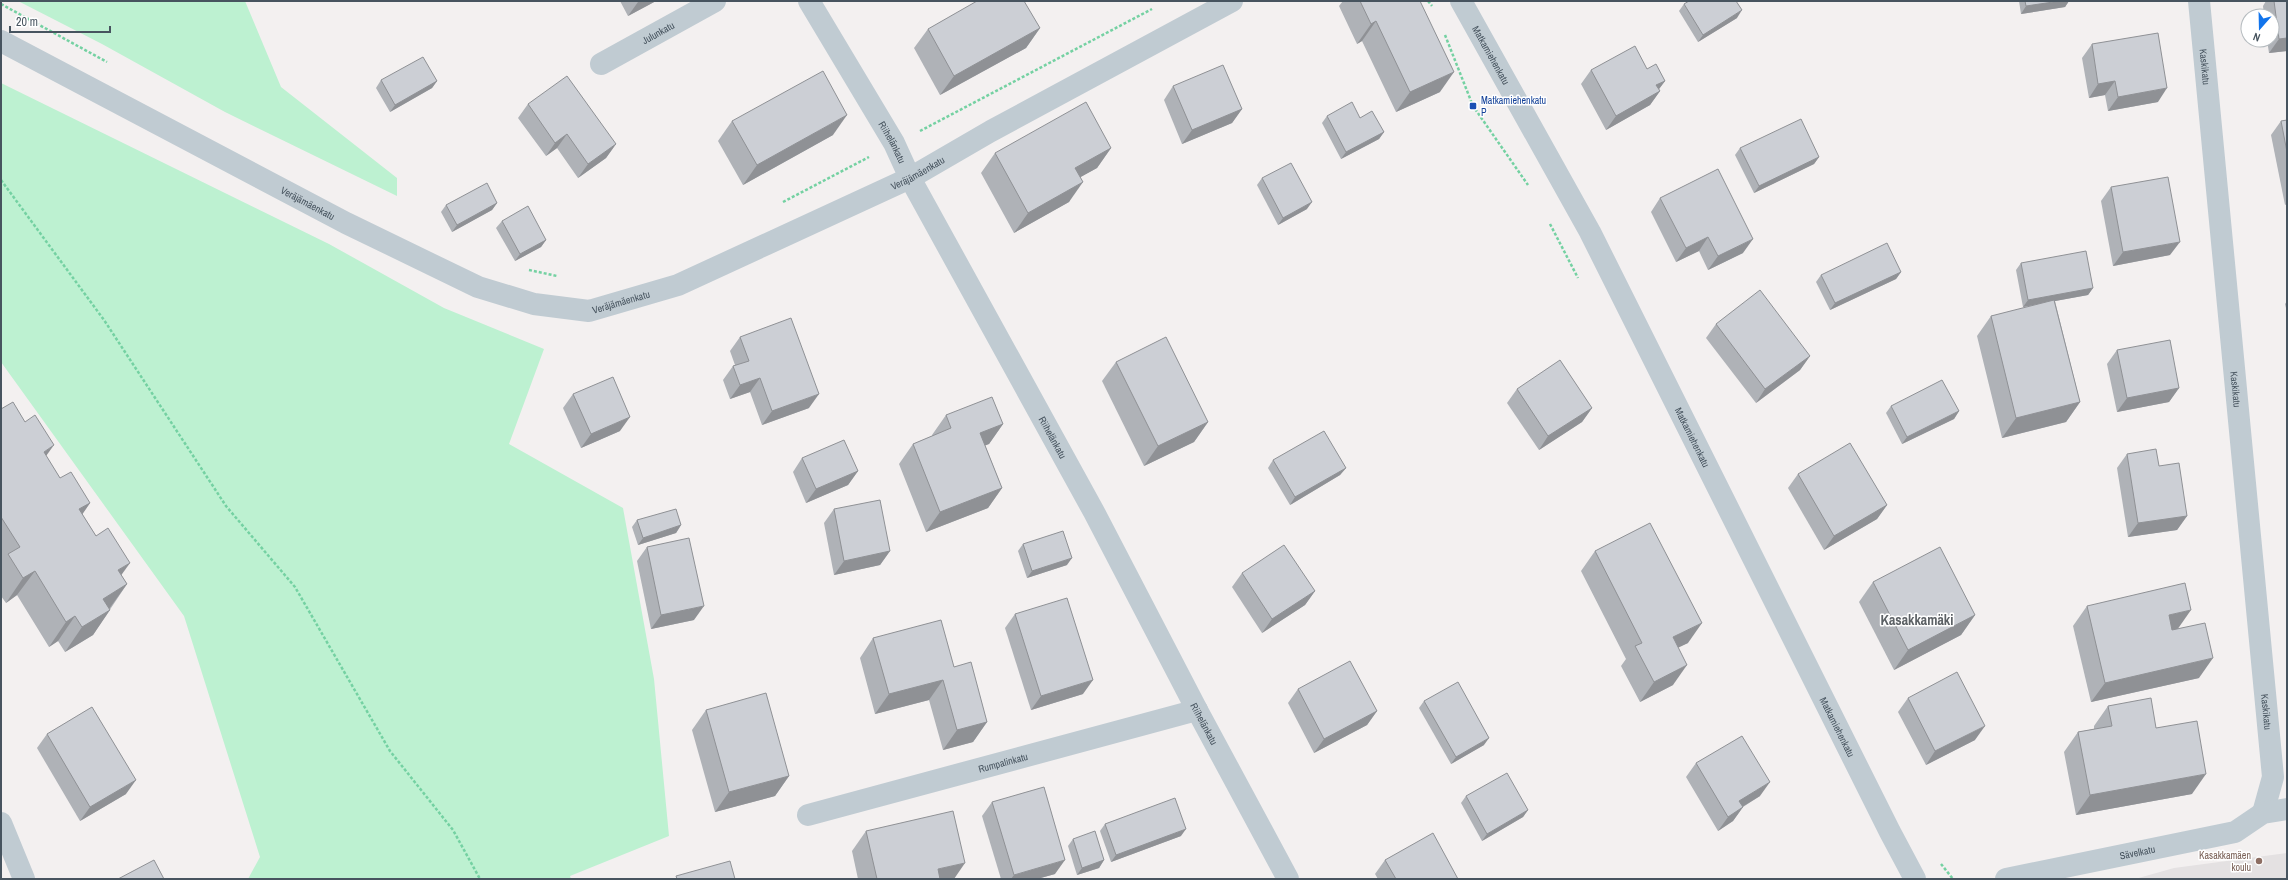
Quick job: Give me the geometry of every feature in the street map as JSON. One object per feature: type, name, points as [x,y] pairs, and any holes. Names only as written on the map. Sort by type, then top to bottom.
[{"type":"street","name":"Julunkatu","points":[[601,64],[714,1]]},
{"type":"street","name":"Riihelänkatu","points":[[809,1],[894,143],[910,178],[1094,512],[1197,710],[1288,879]]},
{"type":"street","name":"Veräjämäenkatu","points":[[1,41],[346,223],[478,287],[534,304],[589,310],[678,285],[910,178],[998,127],[1232,1]]},
{"type":"street","name":"Matkamiehenkatu","points":[[1461,1],[1590,232],[1890,832],[1915,879]]},
{"type":"street","name":"Kaskikatu","points":[[2199,1],[2273,777],[2263,813]]},
{"type":"street","name":"Rumpalinkatu","points":[[808,815],[1197,710]]},
{"type":"street","name":"Sävelkatu","points":[[2006,879],[2235,832],[2263,813],[2287,809]]},
{"type":"street","points":[[1,823],[24,879]]},
{"type":"path","points":[[1,4],[112,65]]},
{"type":"path","points":[[777,206],[894,143],[945,119],[1153,8]]},
{"type":"path","points":[[1,180],[104,320],[226,506],[295,587],[390,751],[452,830],[480,879]]},
{"type":"path","points":[[522,269],[560,276]]},
{"type":"shaded area","name":"Kasakkamäen koulu","points":[[2287,853],[2287,879],[2135,879],[2174,868]]},
{"type":"green space","points":[[18,1],[245,1],[281,87],[397,178],[397,196],[225,112],[102,44]]},
{"type":"green space","points":[[1,83],[329,244],[444,308],[544,349],[509,444],[623,508],[654,679],[669,836],[570,876],[571,879],[248,879],[260,857],[184,616],[1,362]]},
{"type":"building","points":[[977,1],[1024,1],[1040,28],[954,76],[928,29]]},
{"type":"building","points":[[1360,1],[1420,1],[1454,72],[1410,92],[1376,21],[1371,24]]},
{"type":"building","points":[[1689,1],[1736,1],[1742,10],[1703,35],[1684,4]]},
{"type":"building","points":[[2025,1],[2060,1],[2026,6]]},
{"type":"building","points":[[2274,1],[2287,1],[2287,38],[2280,39],[2280,8],[2275,8]]},
{"type":"building","points":[[2158,33],[2167,88],[2118,97],[2115,81],[2098,84],[2092,44]]},
{"type":"building","points":[[1635,46],[1647,69],[1656,64],[1665,81],[1656,85],[1660,91],[1616,116],[1591,70]]},
{"type":"building","points":[[423,57],[437,81],[395,105],[381,80]]},
{"type":"building","points":[[1223,65],[1242,109],[1192,130],[1173,86]]},
{"type":"building","points":[[823,71],[847,115],[757,165],[732,121]]},
{"type":"building","points":[[567,76],[616,144],[588,164],[567,134],[555,143],[528,104]]},
{"type":"building","points":[[1086,102],[1111,148],[1075,168],[1083,182],[1028,213],[995,153]]},
{"type":"building","points":[[1352,102],[1360,118],[1372,111],[1384,132],[1346,152],[1327,116]]},
{"type":"building","points":[[1801,119],[1819,157],[1759,186],[1740,148]]},
{"type":"building","points":[[2287,120],[2287,152],[2281,121]]},
{"type":"building","points":[[1291,163],[1312,202],[1283,218],[1262,178]]},
{"type":"building","points":[[1718,169],[1753,239],[1718,256],[1708,237],[1686,248],[1660,198]]},
{"type":"building","points":[[2168,177],[2180,242],[2123,252],[2111,187]]},
{"type":"building","points":[[487,183],[497,203],[457,225],[446,205]]},
{"type":"building","points":[[528,206],[546,240],[520,254],[502,221]]},
{"type":"building","points":[[1887,243],[1901,272],[1835,303],[1821,275]]},
{"type":"building","points":[[2086,251],[2093,288],[2028,300],[2021,263]]},
{"type":"building","points":[[1760,290],[1810,356],[1765,389],[1716,324]]},
{"type":"building","points":[[2054,300],[2080,402],[2016,418],[1991,316]]},
{"type":"building","points":[[791,318],[819,394],[772,411],[760,378],[740,385],[733,366],[749,361],[740,337]]},
{"type":"building","points":[[1166,337],[1208,422],[1158,446],[1116,362]]},
{"type":"building","points":[[2170,340],[2179,388],[2127,398],[2117,350]]},
{"type":"building","points":[[1560,360],[1592,408],[1548,436],[1517,389]]},
{"type":"building","points":[[613,377],[630,417],[591,434],[573,394]]},
{"type":"building","points":[[1942,380],[1959,411],[1907,437],[1891,406]]},
{"type":"building","points":[[992,397],[1003,424],[980,433],[1002,488],[940,512],[913,444],[951,428],[946,415]]},
{"type":"building","points":[[13,402],[25,422],[35,415],[54,445],[44,452],[60,478],[71,472],[90,503],[79,509],[96,536],[108,528],[130,563],[118,570],[127,584],[103,599],[110,610],[82,627],[75,616],[66,622],[35,571],[23,578],[8,554],[20,547],[1,517],[1,409]]},
{"type":"building","points":[[1324,431],[1346,468],[1295,497],[1273,460]]},
{"type":"building","points":[[844,440],[858,471],[816,489],[802,458]]},
{"type":"building","points":[[1850,443],[1887,505],[1834,536],[1798,474]]},
{"type":"building","points":[[2156,449],[2159,466],[2179,463],[2187,516],[2138,523],[2127,454]]},
{"type":"building","points":[[880,500],[890,551],[844,561],[834,509]]},
{"type":"building","points":[[676,509],[681,525],[643,538],[637,520]]},
{"type":"building","points":[[1650,523],[1702,623],[1673,637],[1687,665],[1654,682],[1635,646],[1642,643],[1595,551]]},
{"type":"building","points":[[1063,531],[1072,558],[1032,571],[1023,544]]},
{"type":"building","points":[[689,538],[704,606],[661,615],[647,547]]},
{"type":"building","points":[[1284,545],[1315,591],[1272,619],[1242,573]]},
{"type":"building","points":[[1940,547],[1975,615],[1908,650],[1873,582]]},
{"type":"building","points":[[2185,583],[2191,610],[2169,615],[2172,630],[2205,623],[2213,658],[2105,683],[2087,606]]},
{"type":"building","points":[[1067,598],[1093,680],[1041,696],[1015,614]]},
{"type":"building","points":[[941,620],[954,667],[971,662],[987,722],[957,730],[943,680],[889,694],[873,638]]},
{"type":"building","points":[[1350,661],[1377,711],[1324,739],[1298,689]]},
{"type":"building","points":[[1957,672],[1985,726],[1935,751],[1908,698]]},
{"type":"building","points":[[1458,682],[1489,738],[1456,757],[1424,701]]},
{"type":"building","points":[[766,693],[789,776],[729,792],[706,710]]},
{"type":"building","points":[[2151,698],[2156,728],[2197,721],[2206,774],[2090,795],[2078,732],[2112,726],[2108,706]]},
{"type":"building","points":[[92,707],[136,780],[90,807],[47,734]]},
{"type":"building","points":[[1742,736],[1770,782],[1739,801],[1743,807],[1728,817],[1696,763]]},
{"type":"building","points":[[1507,773],[1528,810],[1487,834],[1466,796]]},
{"type":"building","points":[[1044,787],[1065,860],[1014,875],[992,802]]},
{"type":"building","points":[[1175,798],[1186,829],[1116,855],[1105,824]]},
{"type":"building","points":[[953,811],[965,863],[938,869],[940,879],[877,879],[866,831]]},
{"type":"building","points":[[1095,831],[1104,860],[1082,868],[1073,839]]},
{"type":"building","points":[[1433,833],[1458,879],[1396,879],[1385,860]]},
{"type":"building","points":[[154,860],[164,879],[118,879]]},
{"type":"building","points":[[730,861],[735,879],[677,879],[676,876]]},
{"type":"place","name":"Matkamiehenkatu P","points":[[1473,106]]},
{"type":"place","name":"Kasakkamäen koulu","points":[[2259,861]]},
{"type":"district","name":"Kasakkamäki","points":[[1917,620]]}]
